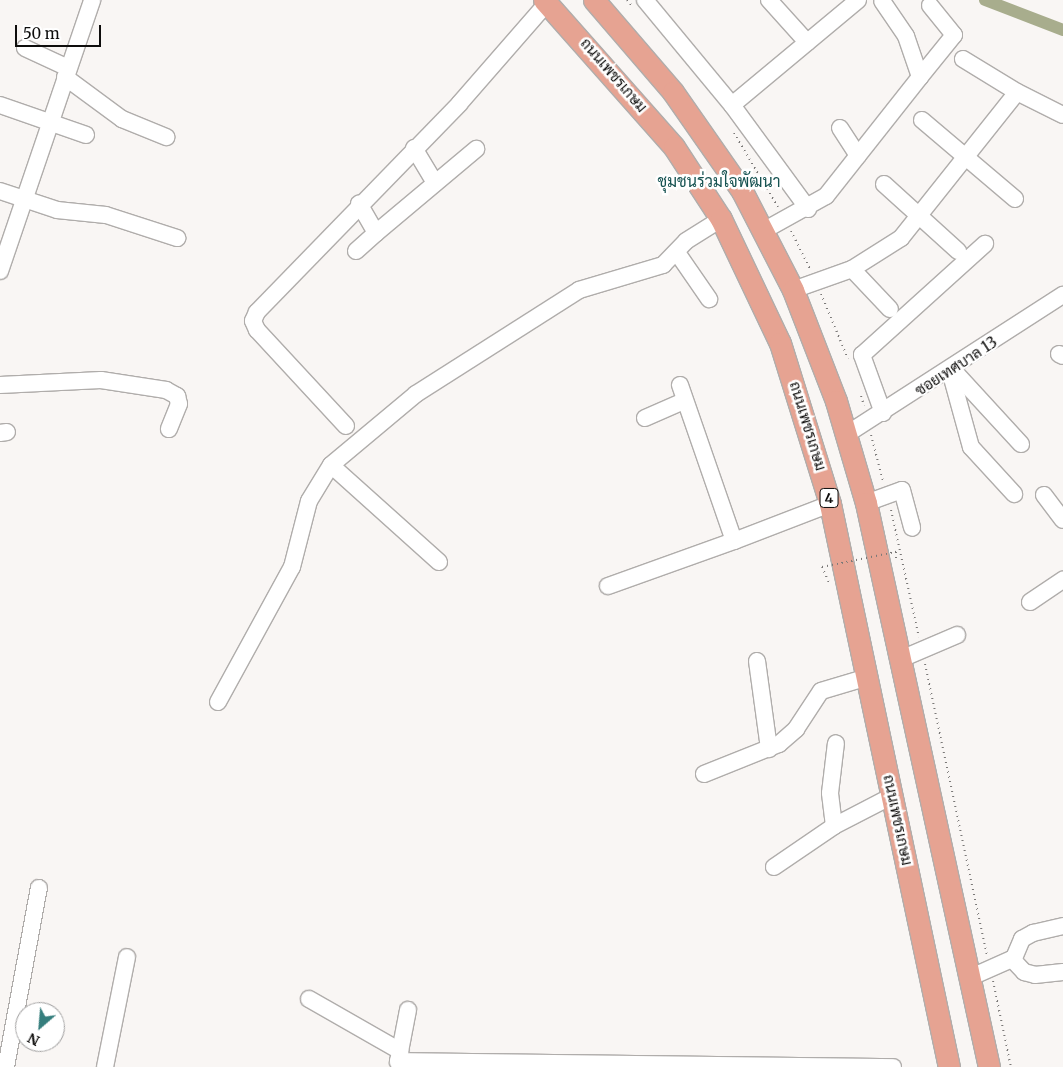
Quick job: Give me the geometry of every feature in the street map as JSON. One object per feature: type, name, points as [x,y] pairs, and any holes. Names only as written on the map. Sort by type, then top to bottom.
[{"type":"main road","name":"4","points":[[594,0],[695,121],[763,231],[793,290],[847,434],[866,502],[989,1067]]},
{"type":"main road","name":"ถนนเพชรเกษม","points":[[546,1],[674,147],[721,219],[780,344],[830,504],[949,1067]]},
{"type":"street","points":[[0,271],[92,0]]},
{"type":"street","points":[[645,0],[732,105],[808,209]]},
{"type":"street","points":[[769,0],[807,42]]},
{"type":"street","points":[[732,105],[858,0]]},
{"type":"street","points":[[346,426],[253,321],[359,204],[414,148],[546,1]]},
{"type":"street","points":[[882,1],[906,36],[920,77]]},
{"type":"street","points":[[763,231],[808,209],[826,196],[954,35],[930,6]]},
{"type":"street","points":[[25,48],[67,72],[122,119],[166,138]]},
{"type":"street","points":[[963,59],[1017,92],[1063,115]]},
{"type":"street","points":[[793,290],[852,269],[889,243],[901,238],[918,212],[1017,92]]},
{"type":"street","points":[[0,105],[86,134]]},
{"type":"street","points":[[922,120],[1016,198]]},
{"type":"street","points":[[840,128],[858,156]]},
{"type":"street","points":[[414,148],[435,183]]},
{"type":"street","points":[[356,252],[476,149]]},
{"type":"street","points":[[884,184],[918,212],[958,251]]},
{"type":"street","points":[[0,191],[57,210],[106,215],[177,238]]},
{"type":"street","points":[[359,204],[376,233]]},
{"type":"street","points":[[218,702],[292,567],[309,501],[331,465],[416,394],[579,290],[653,270],[678,254],[686,241],[721,219]]},
{"type":"street","points":[[883,412],[862,355],[985,244]]},
{"type":"street","points":[[678,254],[709,299]]},
{"type":"street","points":[[852,269],[890,309]]},
{"type":"street","name":"ซอยเทศบาล 13","points":[[847,434],[951,370],[1063,295]]},
{"type":"street","points":[[951,370],[1021,444]]},
{"type":"street","points":[[951,370],[971,448],[1014,494]]},
{"type":"street","points":[[0,385],[101,380],[166,390],[177,396],[179,404],[169,429]]},
{"type":"street","points":[[646,418],[682,393],[734,542]]},
{"type":"street","points":[[331,465],[439,562]]},
{"type":"street","points":[[866,502],[902,490],[912,528]]},
{"type":"street","points":[[1044,495],[1063,520]]},
{"type":"street","points":[[608,586],[734,542],[830,504]]},
{"type":"street","points":[[1030,602],[1063,580]]},
{"type":"street","points":[[901,659],[957,635]]},
{"type":"street","points":[[757,661],[769,749]]},
{"type":"street","points":[[704,774],[769,749],[796,730],[821,691],[868,677]]},
{"type":"street","points":[[834,826],[830,793],[836,743]]},
{"type":"street","points":[[774,867],[834,826],[892,796]]},
{"type":"street","points":[[6,1067],[39,888]]},
{"type":"street","points":[[969,978],[1012,959],[1022,939],[1063,926]]},
{"type":"street","points":[[105,1067],[127,957]]},
{"type":"street","points":[[1012,959],[1024,972],[1063,972]]},
{"type":"street","points":[[309,999],[399,1060],[528,1064],[893,1067]]},
{"type":"street","points":[[399,1060],[408,1010]]},
{"type":"path","points":[[871,434],[922,650],[1011,1067]]},
{"type":"path","points":[[829,584],[822,567],[896,552],[896,565]]},
{"type":"waterway","points":[[985,0],[1063,30]]},
{"type":"district","name":"ชุมชนร่วมใจพัฒนา","points":[[719,181]]}]
